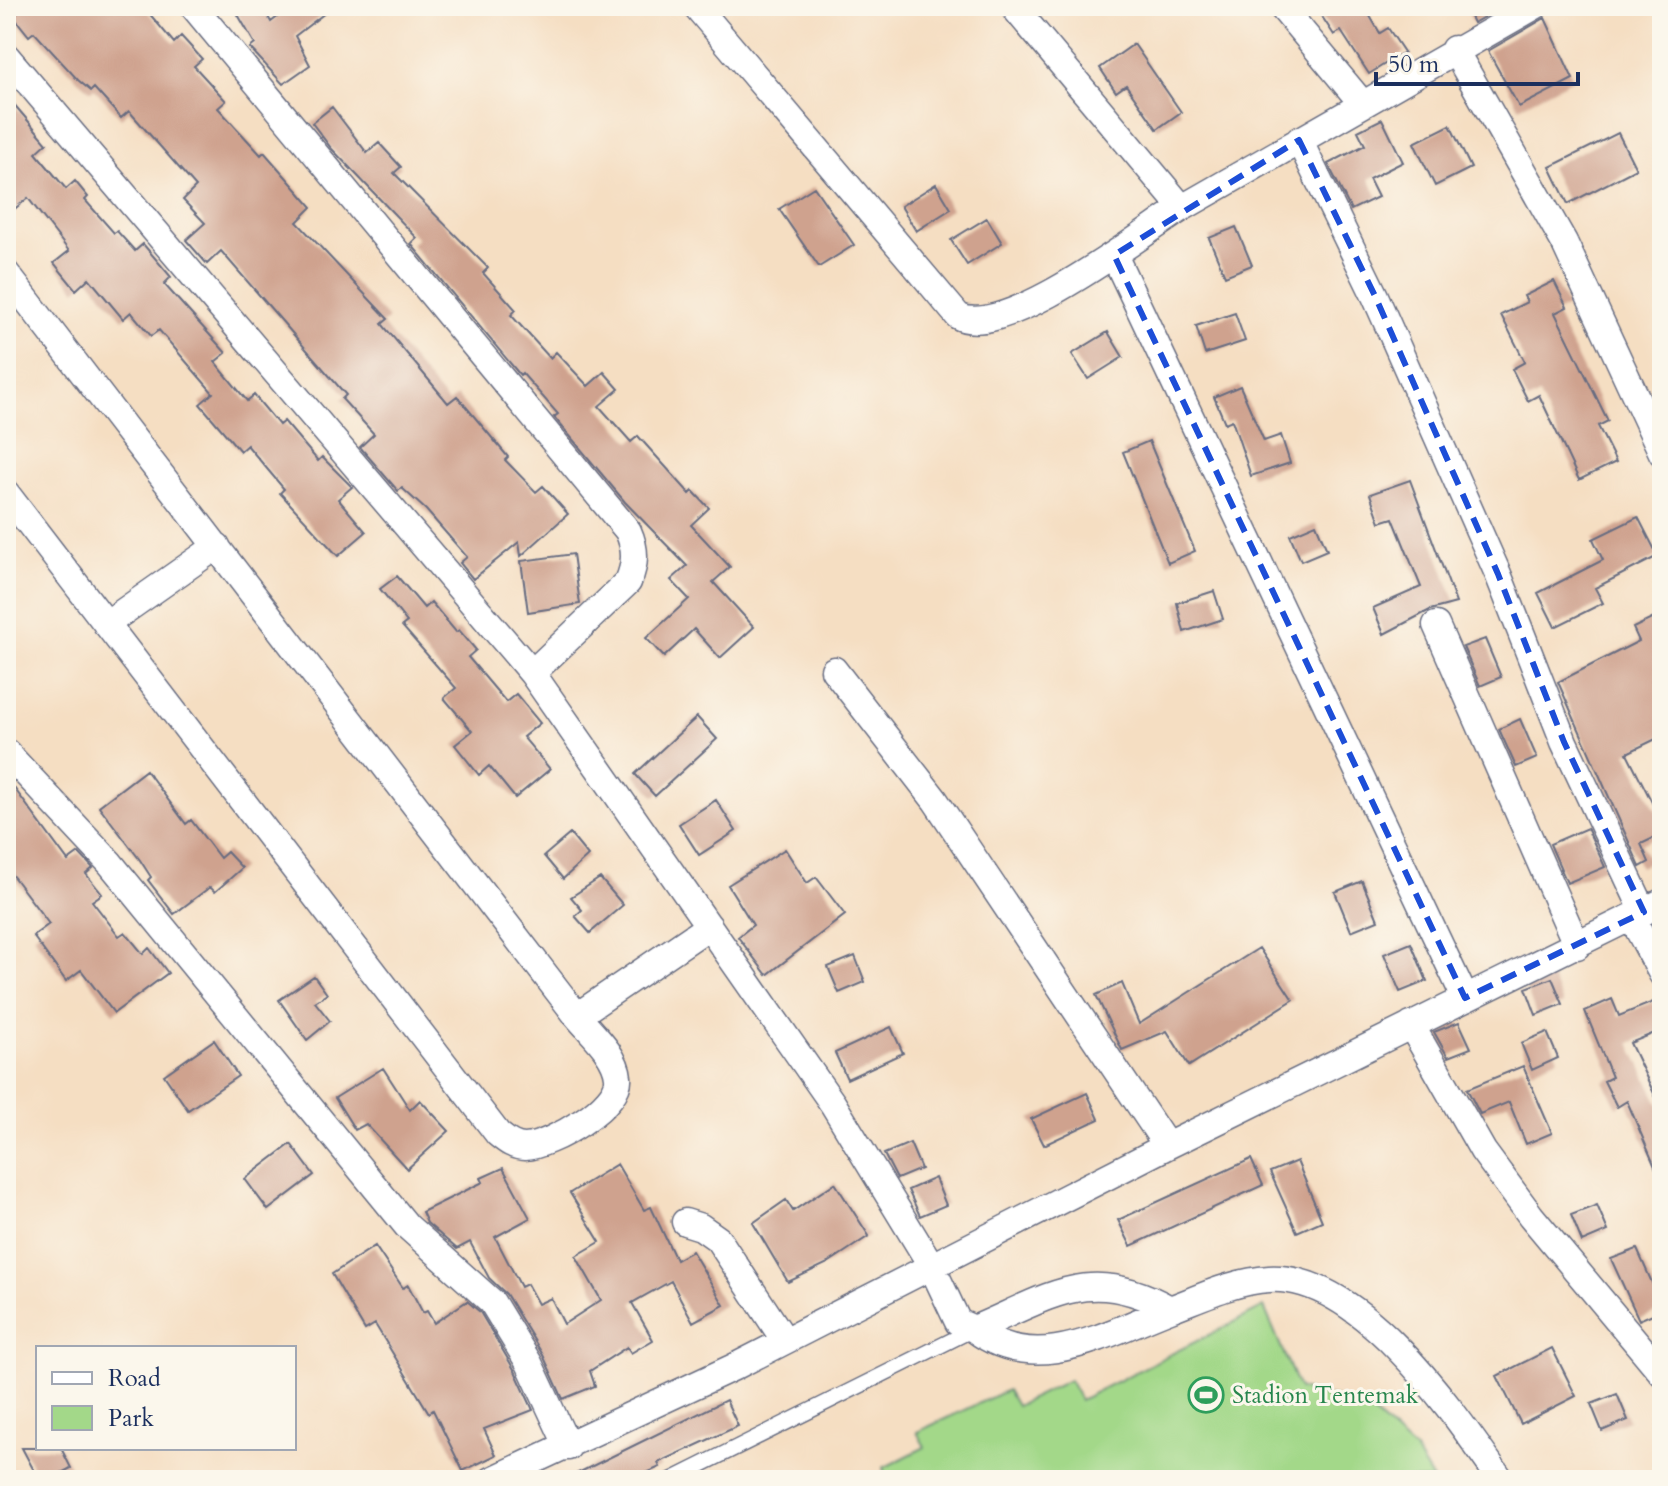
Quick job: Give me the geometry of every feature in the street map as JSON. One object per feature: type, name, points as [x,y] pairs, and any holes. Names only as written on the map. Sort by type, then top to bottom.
[{"type":"street","points":[[193,6],[628,531],[634,544],[635,565],[628,582],[532,673]]},
{"type":"street","points":[[696,6],[958,316],[969,322],[985,322],[1018,310],[1114,255],[1182,208],[1361,102],[1530,7]]},
{"type":"street","points":[[1013,6],[1182,208]]},
{"type":"street","points":[[1281,6],[1361,102]]},
{"type":"street","points":[[1454,49],[1564,242],[1617,350],[1662,453]]},
{"type":"street","points":[[6,56],[532,673],[833,1104],[931,1265],[958,1322],[1010,1350],[1042,1351],[1073,1346],[1243,1282],[1272,1278],[1301,1282],[1341,1299],[1397,1347],[1501,1480]]},
{"type":"street","points":[[1299,140],[1375,296],[1498,574],[1564,742],[1646,911],[1662,974]]},
{"type":"street","points":[[1114,255],[1465,998]]},
{"type":"street","points":[[6,273],[617,1068],[619,1081],[614,1093],[598,1111],[543,1142],[527,1147],[513,1145],[498,1134],[6,493]]},
{"type":"street","points":[[106,624],[217,546]]},
{"type":"street","points":[[1436,625],[1577,946]]},
{"type":"street","points":[[834,670],[935,800],[1167,1146]]},
{"type":"street","points":[[6,752],[110,863],[407,1226],[492,1302],[529,1363],[568,1447]]},
{"type":"street","points":[[492,1480],[568,1447],[785,1341],[1167,1146],[1646,911]]},
{"type":"street","points":[[577,1016],[709,926]]},
{"type":"street","points":[[1411,1025],[1483,1151],[1531,1216],[1662,1373]]},
{"type":"street","points":[[685,1222],[701,1227],[718,1239],[785,1341]]},
{"type":"street","points":[[974,1329],[1087,1284],[1135,1291],[1170,1309]]},
{"type":"lane","points":[[671,1480],[974,1329]]},
{"type":"highlighted area","points":[[1299,140],[1375,296],[1498,574],[1564,742],[1644,912],[1465,998],[1114,255]]},
{"type":"green space","name":"Stadion Tentemak","points":[[1264,1307],[1299,1389],[1365,1406],[1415,1451],[1433,1480],[887,1480],[883,1468],[925,1447],[917,1432],[1007,1390],[1016,1406],[1069,1380],[1080,1400]]},
{"type":"building","points":[[27,6],[143,6],[174,43],[181,36],[202,59],[194,66],[226,101],[218,108],[261,155],[264,152],[312,207],[297,222],[388,319],[382,324],[448,403],[457,396],[508,457],[505,460],[536,492],[543,486],[568,514],[521,556],[519,542],[473,579],[460,563],[467,557],[426,510],[402,488],[398,491],[360,447],[374,434],[342,399],[346,395],[221,251],[207,264],[186,240],[205,223],[183,200],[196,187],[129,111],[121,118],[94,88],[91,91],[78,80],[34,32],[29,36],[13,16]]},
{"type":"building","points":[[233,6],[262,6],[271,22],[292,6],[334,6],[295,36],[310,65],[283,84],[250,48],[255,44]]},
{"type":"building","points":[[1315,6],[1364,6],[1380,33],[1388,28],[1404,52],[1369,74],[1341,31],[1334,35]]},
{"type":"building","points":[[1465,6],[1503,6],[1473,23]]},
{"type":"building","points":[[1545,18],[1573,79],[1519,107],[1488,51]]},
{"type":"building","points":[[1134,44],[1181,112],[1157,129],[1126,85],[1116,92],[1100,68]]},
{"type":"building","points":[[6,95],[47,143],[36,153],[66,189],[75,181],[88,197],[85,200],[114,233],[117,231],[135,251],[143,244],[171,277],[164,284],[226,353],[215,362],[247,401],[254,395],[279,425],[284,421],[318,461],[322,457],[352,487],[338,499],[366,532],[338,556],[280,493],[284,489],[247,445],[240,451],[200,404],[213,393],[159,330],[151,336],[131,312],[123,319],[89,278],[76,290],[54,263],[69,251],[28,198],[6,216]]},
{"type":"building","points":[[332,107],[367,153],[379,143],[401,167],[394,173],[488,268],[483,273],[516,310],[511,315],[550,358],[556,352],[588,386],[604,372],[619,389],[599,406],[631,442],[638,436],[690,494],[693,491],[709,508],[691,525],[730,567],[713,582],[754,627],[720,658],[694,629],[664,657],[646,638],[689,599],[671,580],[687,566],[625,502],[554,417],[558,414],[522,373],[520,375],[411,244],[417,238],[331,148],[312,123]]},
{"type":"building","points":[[1382,119],[1403,162],[1369,179],[1378,197],[1351,210],[1328,164],[1365,145],[1358,131]]},
{"type":"building","points":[[1450,125],[1471,168],[1435,186],[1414,143]]},
{"type":"building","points":[[1618,133],[1636,169],[1568,204],[1550,167]]},
{"type":"building","points":[[936,184],[951,209],[916,231],[901,206]]},
{"type":"building","points":[[814,187],[854,245],[819,267],[779,209]]},
{"type":"building","points":[[987,218],[1002,243],[967,265],[951,240]]},
{"type":"building","points":[[1236,227],[1252,265],[1225,276],[1209,238]]},
{"type":"building","points":[[1554,281],[1567,307],[1555,313],[1608,421],[1598,426],[1616,462],[1579,480],[1539,395],[1528,401],[1512,369],[1525,362],[1501,315],[1527,302],[1524,296]]},
{"type":"building","points":[[1235,313],[1245,341],[1205,354],[1196,326]]},
{"type":"building","points":[[1108,332],[1123,357],[1088,379],[1072,354]]},
{"type":"building","points":[[1240,386],[1264,441],[1281,435],[1290,463],[1251,476],[1232,420],[1225,423],[1214,397]]},
{"type":"building","points":[[1149,441],[1195,551],[1168,563],[1123,452]]},
{"type":"building","points":[[1410,480],[1456,603],[1430,610],[1384,634],[1373,608],[1421,587],[1393,518],[1380,522],[1370,494]]},
{"type":"building","points":[[1638,517],[1658,556],[1595,588],[1603,603],[1555,627],[1538,593],[1603,560],[1593,539]]},
{"type":"building","points":[[1316,524],[1327,550],[1301,561],[1290,535]]},
{"type":"building","points":[[573,554],[580,604],[528,612],[521,561]]},
{"type":"building","points":[[397,576],[424,608],[431,602],[456,632],[459,630],[476,650],[468,657],[506,702],[516,694],[540,723],[523,737],[550,769],[515,798],[489,766],[479,775],[455,745],[472,731],[444,698],[456,688],[402,626],[407,622],[380,589]]},
{"type":"building","points":[[1214,591],[1223,619],[1184,632],[1177,603]]},
{"type":"building","points":[[1662,614],[1662,736],[1627,753],[1662,822],[1662,834],[1641,844],[1649,862],[1640,867],[1558,682],[1639,641],[1633,628]]},
{"type":"building","points":[[1485,639],[1501,677],[1480,686],[1463,647]]},
{"type":"building","points":[[697,717],[717,739],[655,796],[635,774]]},
{"type":"building","points":[[1520,719],[1537,758],[1516,767],[1499,729]]},
{"type":"building","points":[[146,770],[186,824],[191,820],[220,858],[227,852],[242,868],[215,892],[210,887],[174,914],[148,880],[151,877],[140,860],[99,806]]},
{"type":"building","points":[[6,777],[68,861],[79,853],[93,868],[86,874],[102,894],[92,901],[119,936],[125,932],[143,954],[149,948],[168,973],[114,1013],[81,970],[66,981],[33,936],[49,924],[6,867]]},
{"type":"building","points":[[716,800],[736,831],[699,855],[679,824]]},
{"type":"building","points":[[1587,828],[1605,867],[1567,883],[1550,844]]},
{"type":"building","points":[[570,834],[588,856],[563,879],[544,856]]},
{"type":"building","points":[[785,849],[807,883],[816,877],[845,915],[767,975],[738,937],[753,925],[728,885]]},
{"type":"building","points":[[600,878],[623,905],[590,933],[575,916],[582,910],[571,897]]},
{"type":"building","points":[[1362,881],[1378,920],[1351,931],[1335,892]]},
{"type":"building","points":[[1411,943],[1427,981],[1400,992],[1384,954]]},
{"type":"building","points":[[1259,948],[1293,1000],[1189,1066],[1167,1031],[1122,1050],[1096,995],[1122,983],[1139,1024]]},
{"type":"building","points":[[855,956],[865,982],[839,993],[828,967]]},
{"type":"building","points":[[314,976],[327,994],[315,1002],[330,1021],[307,1040],[279,1000]]},
{"type":"building","points":[[1552,978],[1563,1004],[1536,1015],[1526,988]]},
{"type":"building","points":[[1612,999],[1619,1016],[1653,1002],[1662,1023],[1662,1030],[1630,1043],[1662,1110],[1662,1183],[1627,1101],[1617,1107],[1604,1081],[1612,1077],[1585,1011]]},
{"type":"building","points":[[1459,1022],[1471,1048],[1448,1057],[1434,1032]]},
{"type":"building","points":[[891,1027],[903,1053],[847,1079],[835,1053]]},
{"type":"building","points":[[1547,1032],[1558,1058],[1532,1070],[1521,1043]]},
{"type":"building","points":[[214,1040],[238,1076],[188,1110],[164,1075]]},
{"type":"building","points":[[1523,1066],[1552,1133],[1526,1144],[1509,1102],[1480,1114],[1467,1089]]},
{"type":"building","points":[[383,1068],[410,1110],[420,1100],[449,1131],[407,1169],[366,1124],[355,1130],[335,1098]]},
{"type":"building","points":[[1087,1093],[1099,1119],[1044,1145],[1031,1119]]},
{"type":"building","points":[[910,1143],[921,1169],[897,1179],[884,1154]]},
{"type":"building","points":[[291,1144],[314,1175],[268,1210],[245,1179]]},
{"type":"building","points":[[1251,1159],[1263,1185],[1131,1246],[1118,1220]]},
{"type":"building","points":[[1297,1161],[1322,1221],[1297,1232],[1270,1172]]},
{"type":"building","points":[[617,1164],[644,1210],[651,1207],[676,1260],[692,1251],[724,1305],[693,1322],[671,1281],[632,1303],[653,1340],[631,1353],[627,1347],[590,1371],[595,1386],[563,1399],[543,1355],[506,1294],[489,1278],[470,1242],[457,1249],[427,1223],[422,1212],[483,1182],[481,1178],[503,1168],[530,1218],[495,1237],[521,1287],[527,1284],[538,1304],[551,1298],[564,1324],[601,1300],[576,1256],[600,1242],[570,1193]]},
{"type":"building","points":[[935,1178],[946,1205],[920,1216],[908,1190]]},
{"type":"building","points":[[835,1183],[869,1236],[828,1263],[788,1282],[753,1223],[786,1200],[793,1211]]},
{"type":"building","points":[[1597,1205],[1608,1231],[1582,1242],[1571,1215]]},
{"type":"building","points":[[375,1246],[403,1288],[408,1285],[423,1313],[427,1311],[434,1323],[467,1301],[480,1312],[515,1371],[533,1410],[484,1429],[496,1455],[463,1471],[433,1410],[429,1413],[375,1324],[365,1330],[332,1274]]},
{"type":"building","points":[[1637,1249],[1662,1305],[1662,1310],[1639,1320],[1611,1259]]},
{"type":"building","points":[[1552,1348],[1576,1396],[1521,1424],[1497,1376]]},
{"type":"building","points":[[1617,1394],[1628,1420],[1602,1431],[1591,1404]]},
{"type":"building","points":[[726,1400],[738,1426],[658,1463],[660,1467],[631,1480],[564,1480]]},
{"type":"building","points":[[22,1448],[62,1450],[71,1468],[48,1480],[39,1480]]},
{"type":"place","name":"Stadion Tentemak","points":[[1206,1395]]}]
